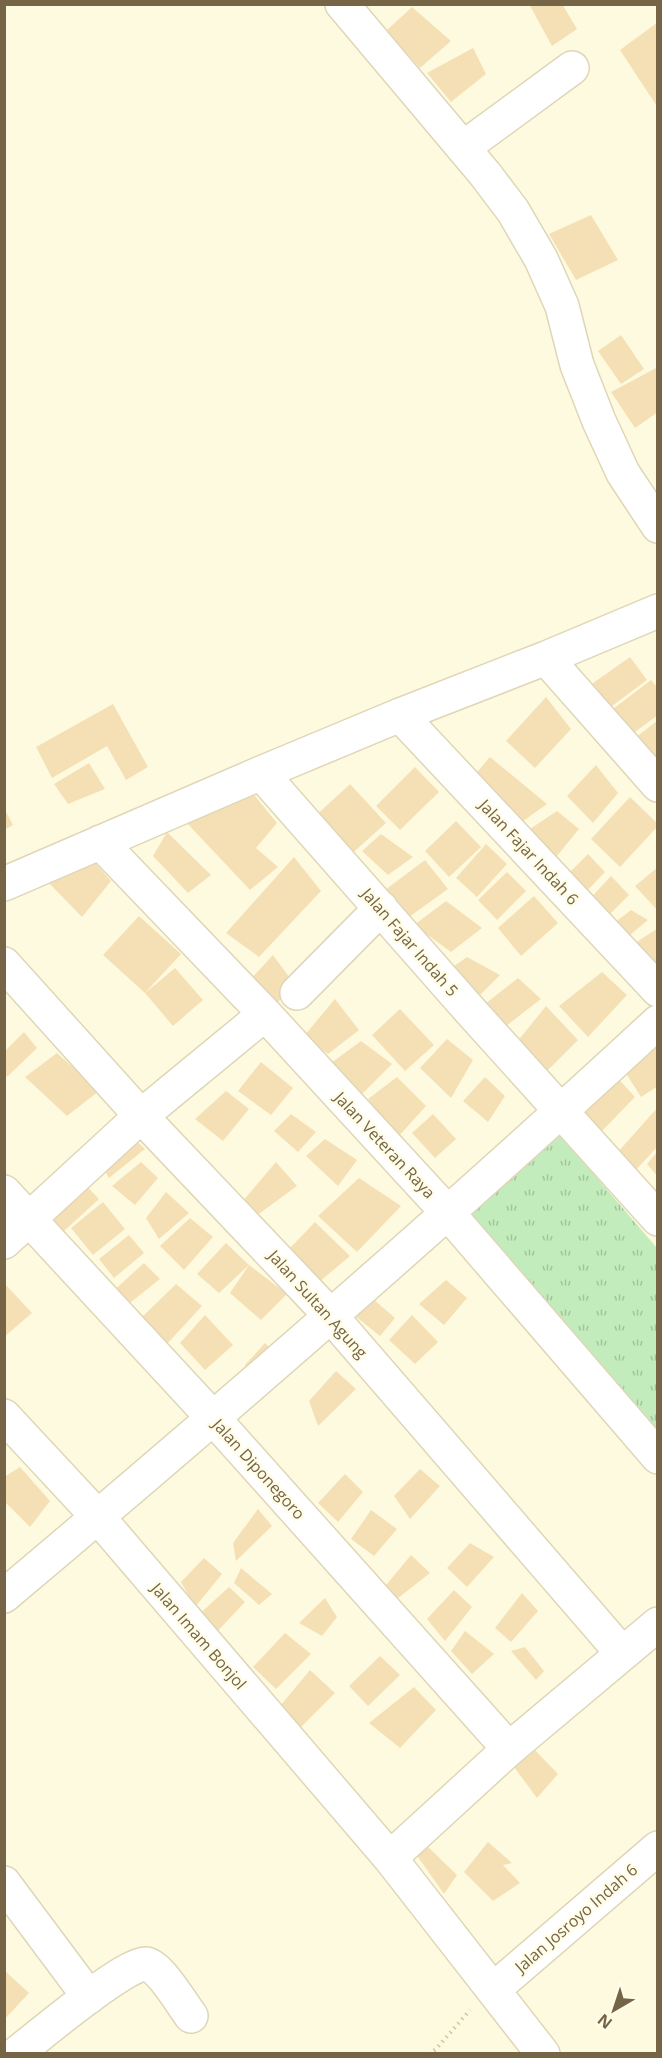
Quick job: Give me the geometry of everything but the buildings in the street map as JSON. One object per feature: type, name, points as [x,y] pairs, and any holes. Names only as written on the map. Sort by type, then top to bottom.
[{"type":"street","points":[[342,4],[513,211],[541,259],[562,306],[577,365],[599,421],[623,473],[657,526]]},
{"type":"street","points":[[463,148],[572,68]]},
{"type":"street","points":[[4,884],[261,773],[657,611]]},
{"type":"street","points":[[546,658],[657,785]]},
{"type":"street","name":"Jalan Fajar Indah 6","points":[[400,715],[657,990]]},
{"type":"street","name":"Jalan Fajar Indah 5","points":[[261,773],[657,1219]]},
{"type":"street","name":"Jalan Veteran Raya","points":[[100,842],[264,1014],[447,1212],[657,1457]]},
{"type":"street","points":[[297,993],[381,908]]},
{"type":"street","name":"Jalan Sultan Agung","points":[[4,964],[141,1116],[330,1315],[622,1653]]},
{"type":"street","points":[[4,1242],[141,1116],[264,1014]]},
{"type":"street","points":[[4,1596],[214,1419],[560,1112],[657,1022]]},
{"type":"street","name":"Jalan Diponegoro","points":[[4,1192],[214,1419],[509,1749]]},
{"type":"street","name":"Jalan Imam Bonjol","points":[[4,1416],[98,1518],[390,1858],[543,2054]]},
{"type":"street","points":[[390,1858],[509,1749],[657,1624]]},
{"type":"street","name":"Jalan Josroyo Indah 6","points":[[492,1986],[657,1848]]},
{"type":"street","points":[[4,1883],[89,1996]]},
{"type":"street","points":[[16,2054],[89,1996],[134,1966],[146,1964],[156,1968],[191,2016]]},
{"type":"path","points":[[429,2054],[492,1986]]},
{"type":"green space","points":[[560,1135],[657,1248],[657,1435],[467,1216]]}]
